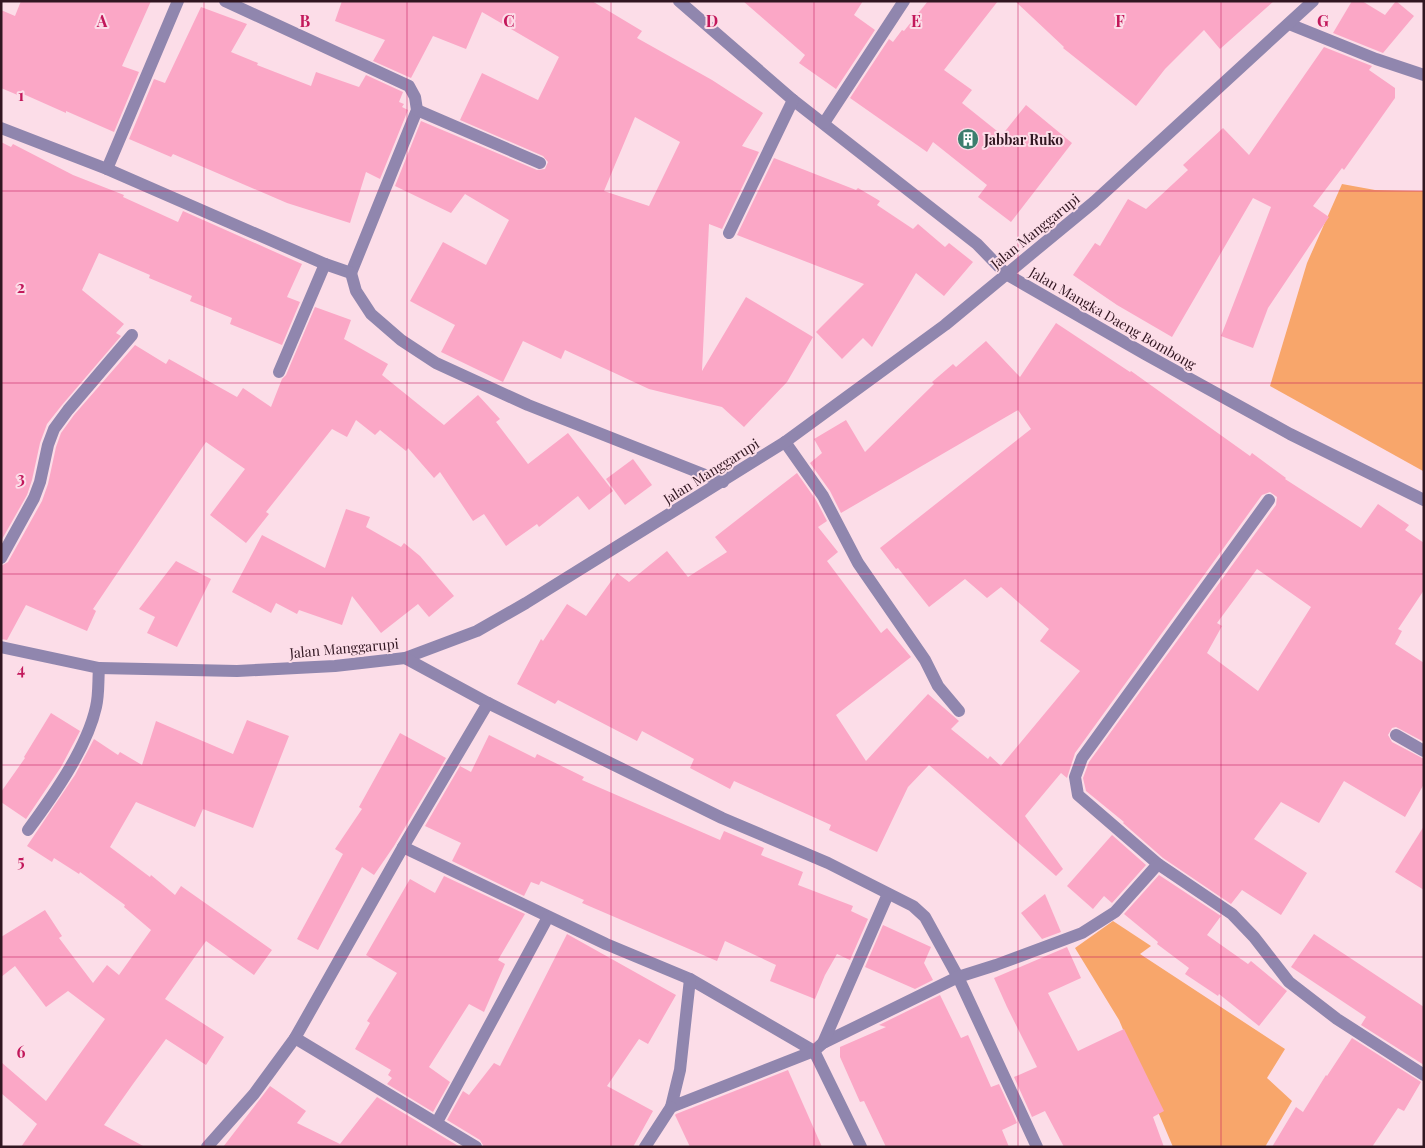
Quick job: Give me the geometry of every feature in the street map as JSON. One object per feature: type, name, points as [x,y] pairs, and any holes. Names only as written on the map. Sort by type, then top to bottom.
[{"type":"street","points":[[106,170],[178,1]]},
{"type":"street","points":[[225,1],[409,86],[416,97],[417,110],[351,273],[356,291],[371,314],[400,340],[436,363],[528,405],[723,482]]},
{"type":"street","name":"Jalan Mangka Daeng Bombong","points":[[679,1],[793,100],[977,244],[1006,274],[1290,434],[1424,500]]},
{"type":"street","points":[[824,123],[904,1]]},
{"type":"street","name":"Jalan Manggarupi","points":[[1,647],[99,668],[237,671],[335,666],[405,658],[477,631],[526,603],[785,442],[944,325],[1094,202],[1313,1]]},
{"type":"street","points":[[1290,24],[1376,60],[1424,75]]},
{"type":"street","points":[[729,233],[793,100]]},
{"type":"street","points":[[417,110],[540,162]]},
{"type":"street","points":[[1,128],[106,170],[325,264],[351,273]]},
{"type":"street","points":[[279,372],[325,264]]},
{"type":"street","points":[[1,558],[34,498],[54,429],[132,335]]},
{"type":"street","points":[[785,442],[823,496],[858,563],[925,660],[938,686],[958,711]]},
{"type":"street","points":[[1269,500],[1082,758],[1075,777],[1078,795],[1158,864],[1232,914],[1254,937],[1289,982],[1337,1019],[1424,1075]]},
{"type":"street","points":[[405,658],[488,703],[722,818],[828,864],[913,906],[925,917],[958,977],[1037,1147]]},
{"type":"street","points":[[28,830],[49,802],[88,733],[97,705],[99,668]]},
{"type":"street","points":[[207,1147],[254,1094],[295,1038],[402,847],[488,703]]},
{"type":"street","points":[[1396,735],[1424,751]]},
{"type":"street","points":[[402,847],[606,944],[690,979],[818,1047],[861,1147]]},
{"type":"street","points":[[671,1107],[818,1047],[958,977],[1082,933],[1115,912],[1158,864]]},
{"type":"street","points":[[818,1047],[888,894]]},
{"type":"street","points":[[438,1122],[548,917]]},
{"type":"street","points":[[645,1147],[671,1107],[680,1070],[690,979]]},
{"type":"street","points":[[295,1038],[438,1122],[476,1147]]},
{"type":"shaded area","points":[[1342,184],[1375,190],[1424,191],[1423,471],[1270,386],[1307,263]]},
{"type":"shaded area","points":[[1113,921],[1151,946],[1140,954],[1285,1049],[1267,1078],[1292,1101],[1265,1147],[1173,1147],[1119,1020],[1075,948]]},
{"type":"building","points":[[21,1],[151,1],[122,66],[139,72],[114,132],[21,93],[20,96],[1,88],[1,10],[15,16]]},
{"type":"building","points":[[342,1],[592,1],[642,31],[637,38],[712,80],[763,113],[742,146],[759,152],[722,229],[709,224],[702,371],[746,297],[813,337],[787,382],[744,427],[722,407],[649,389],[565,350],[561,359],[523,341],[503,382],[441,352],[455,325],[410,301],[443,242],[486,265],[509,220],[465,194],[451,213],[395,186],[421,121],[537,170],[545,169],[548,162],[543,156],[460,120],[482,73],[538,100],[559,57],[482,12],[466,49],[433,36],[411,78],[373,61],[385,40],[335,21]],"holes":[[[635,117],[680,142],[649,206],[604,191]]]},
{"type":"building","points":[[743,1],[863,1],[854,15],[875,30],[836,89],[799,63],[805,55]]},
{"type":"building","points":[[928,1],[998,1],[944,70],[972,90],[962,103],[1002,135],[1026,105],[1072,143],[1011,222],[978,197],[987,185],[933,142],[927,152],[850,98],[889,39],[893,42]]},
{"type":"building","points":[[1015,1],[1274,1],[1220,49],[1204,30],[1165,69],[1136,106],[1063,48]]},
{"type":"building","points":[[1352,1],[1362,1],[1385,15],[1396,1],[1414,16],[1383,53],[1333,33]]},
{"type":"building","points":[[201,7],[247,24],[231,52],[258,63],[257,65],[311,86],[316,72],[359,87],[366,75],[403,92],[399,102],[404,104],[402,107],[408,110],[380,179],[366,172],[350,223],[287,203],[173,154],[171,157],[129,139],[154,79],[165,83]]},
{"type":"building","points":[[1324,47],[1372,66],[1369,70],[1395,88],[1395,98],[1344,170],[1342,168],[1313,206],[1329,217],[1268,308],[1253,348],[1221,336],[1271,207],[1253,198],[1172,337],[1117,305],[1073,275],[1095,243],[1100,246],[1128,199],[1146,209],[1188,170],[1183,165],[1223,128],[1249,155]]},
{"type":"building","points":[[1,142],[11,147],[13,144],[73,175],[124,195],[123,197],[178,222],[183,211],[302,264],[287,297],[300,302],[282,345],[230,324],[232,318],[190,301],[192,296],[149,278],[150,275],[99,253],[82,290],[124,324],[116,333],[121,336],[47,424],[40,443],[27,495],[1,541]]},
{"type":"building","points":[[774,158],[856,190],[858,188],[880,201],[877,205],[913,229],[918,224],[945,247],[949,243],[973,262],[944,296],[916,273],[872,347],[863,338],[842,359],[816,332],[864,284],[737,235]]},
{"type":"building","points":[[315,307],[351,320],[344,339],[388,364],[382,375],[444,425],[478,395],[500,419],[496,422],[528,464],[568,433],[613,491],[589,510],[578,496],[539,527],[537,524],[506,546],[484,514],[473,521],[440,472],[434,478],[408,448],[406,451],[380,430],[375,435],[356,420],[347,437],[332,429],[266,512],[269,514],[246,543],[210,515],[245,469],[206,442],[93,609],[96,611],[87,631],[26,605],[7,640],[1,639],[1,566],[8,562],[42,501],[61,433],[74,415],[135,345],[166,364],[169,359],[237,397],[243,388],[271,407]]},
{"type":"building","points":[[1056,323],[1131,371],[1250,456],[1252,453],[1285,479],[1361,528],[1378,504],[1409,525],[1405,530],[1424,543],[1424,590],[1398,629],[1402,631],[1395,644],[1424,663],[1424,742],[1396,727],[1392,728],[1388,735],[1392,742],[1424,759],[1424,784],[1405,817],[1344,781],[1319,823],[1281,802],[1254,839],[1307,873],[1281,915],[1242,890],[1231,904],[1163,858],[1124,822],[1086,791],[1083,778],[1089,762],[1276,505],[1277,497],[1270,492],[1262,495],[1075,753],[1067,778],[1061,773],[1025,816],[1063,869],[1056,876],[929,765],[908,787],[877,852],[829,830],[831,825],[734,781],[730,789],[690,768],[694,759],[642,731],[637,741],[558,700],[555,704],[517,684],[541,639],[543,641],[567,604],[586,616],[617,573],[629,582],[667,551],[688,577],[727,552],[715,537],[797,473],[816,500],[827,521],[818,527],[838,552],[827,561],[881,633],[887,628],[911,657],[836,715],[866,761],[928,694],[959,721],[951,729],[988,759],[990,756],[1001,766],[1080,671],[1040,641],[1049,629],[1001,587],[987,598],[965,579],[929,607],[880,548],[1031,429],[1018,410],[841,513],[830,491],[810,463],[822,453],[814,439],[846,420],[865,452],[934,384],[932,382],[953,364],[956,367],[986,341],[1020,377]],"holes":[[[1257,569],[1311,607],[1258,691],[1207,653],[1222,626],[1217,623]]]},
{"type":"building","points":[[633,459],[652,485],[625,505],[606,479]]},
{"type":"building","points":[[346,509],[370,517],[366,527],[401,547],[404,543],[420,556],[454,596],[429,617],[418,604],[381,633],[352,596],[342,625],[299,610],[297,614],[276,603],[271,613],[232,592],[262,535],[325,568]]},
{"type":"building","points":[[176,561],[211,579],[177,647],[147,633],[155,617],[139,609]]},
{"type":"building","points":[[51,713],[80,731],[61,767],[26,819],[1,802],[1,792],[25,758]]},
{"type":"building","points":[[247,720],[289,736],[253,828],[203,809],[195,827],[136,802],[110,847],[150,877],[151,875],[175,895],[181,886],[272,950],[254,975],[206,941],[165,999],[224,1037],[206,1065],[166,1039],[104,1125],[145,1147],[21,1147],[37,1124],[1,1093],[1,1062],[46,1101],[105,1019],[68,991],[46,1007],[15,966],[1,977],[1,937],[45,910],[62,936],[59,938],[93,983],[107,965],[119,975],[151,930],[124,907],[125,905],[80,872],[79,874],[54,858],[52,862],[27,846],[75,775],[94,739],[118,755],[120,752],[142,765],[156,721],[233,754]]},
{"type":"building","points":[[400,733],[446,758],[394,846],[374,875],[362,867],[318,950],[297,939],[343,854],[335,849],[362,809],[359,807]]},
{"type":"building","points":[[489,735],[535,758],[537,754],[584,777],[582,780],[720,840],[724,831],[764,848],[761,855],[803,872],[798,885],[853,906],[851,911],[868,919],[850,960],[837,954],[825,975],[815,999],[770,981],[776,965],[725,941],[717,961],[582,903],[584,900],[541,881],[539,885],[531,882],[524,896],[452,861],[461,843],[425,826],[460,766],[471,772]]},
{"type":"building","points":[[1424,826],[1424,890],[1395,872]]},
{"type":"building","points":[[1112,835],[1146,865],[1112,903],[1104,896],[1093,909],[1067,886]]},
{"type":"building","points":[[1159,875],[1221,916],[1207,935],[1248,964],[1251,961],[1287,991],[1259,1026],[1219,994],[1218,996],[1185,974],[1189,968],[1157,944],[1158,942],[1124,914]]},
{"type":"building","points":[[444,876],[525,914],[498,960],[505,964],[484,1012],[469,1004],[429,1067],[450,1082],[433,1112],[387,1084],[392,1078],[388,1075],[391,1070],[355,1049],[370,1023],[367,1021],[397,973],[366,955],[410,879],[435,893]]},
{"type":"building","points":[[1045,894],[1061,932],[1042,939],[1021,913]]},
{"type":"building","points":[[883,925],[931,947],[924,963],[933,980],[915,989],[865,967]]},
{"type":"building","points":[[567,934],[676,995],[648,1044],[639,1039],[607,1086],[653,1111],[633,1147],[484,1147],[480,1140],[447,1120],[463,1091],[469,1095],[494,1063],[500,1066]]},
{"type":"building","points":[[1314,934],[1424,1007],[1424,1065],[1361,1025],[1366,1017],[1291,967]]},
{"type":"building","points":[[1067,947],[1081,978],[1048,993],[1078,1051],[1124,1029],[1164,1111],[1153,1117],[1164,1147],[1064,1147],[1045,1111],[1032,1117],[1014,1077],[1037,1067],[994,978]]},
{"type":"building","points":[[940,995],[961,1038],[968,1035],[991,1087],[999,1084],[1017,1123],[1002,1130],[1009,1147],[886,1147],[864,1101],[860,1102],[840,1057],[840,1047],[886,1027],[879,1025]]},
{"type":"building","points":[[1352,1038],[1421,1082],[1404,1111],[1398,1108],[1372,1147],[1272,1147],[1296,1107],[1303,1112]]},
{"type":"building","points":[[788,1070],[822,1147],[690,1147],[676,1114]]},
{"type":"building","points":[[270,1086],[306,1111],[297,1123],[340,1144],[377,1097],[460,1147],[223,1147]]},
{"type":"place","name":"Jabbar Ruko","points":[[968,139]]}]
